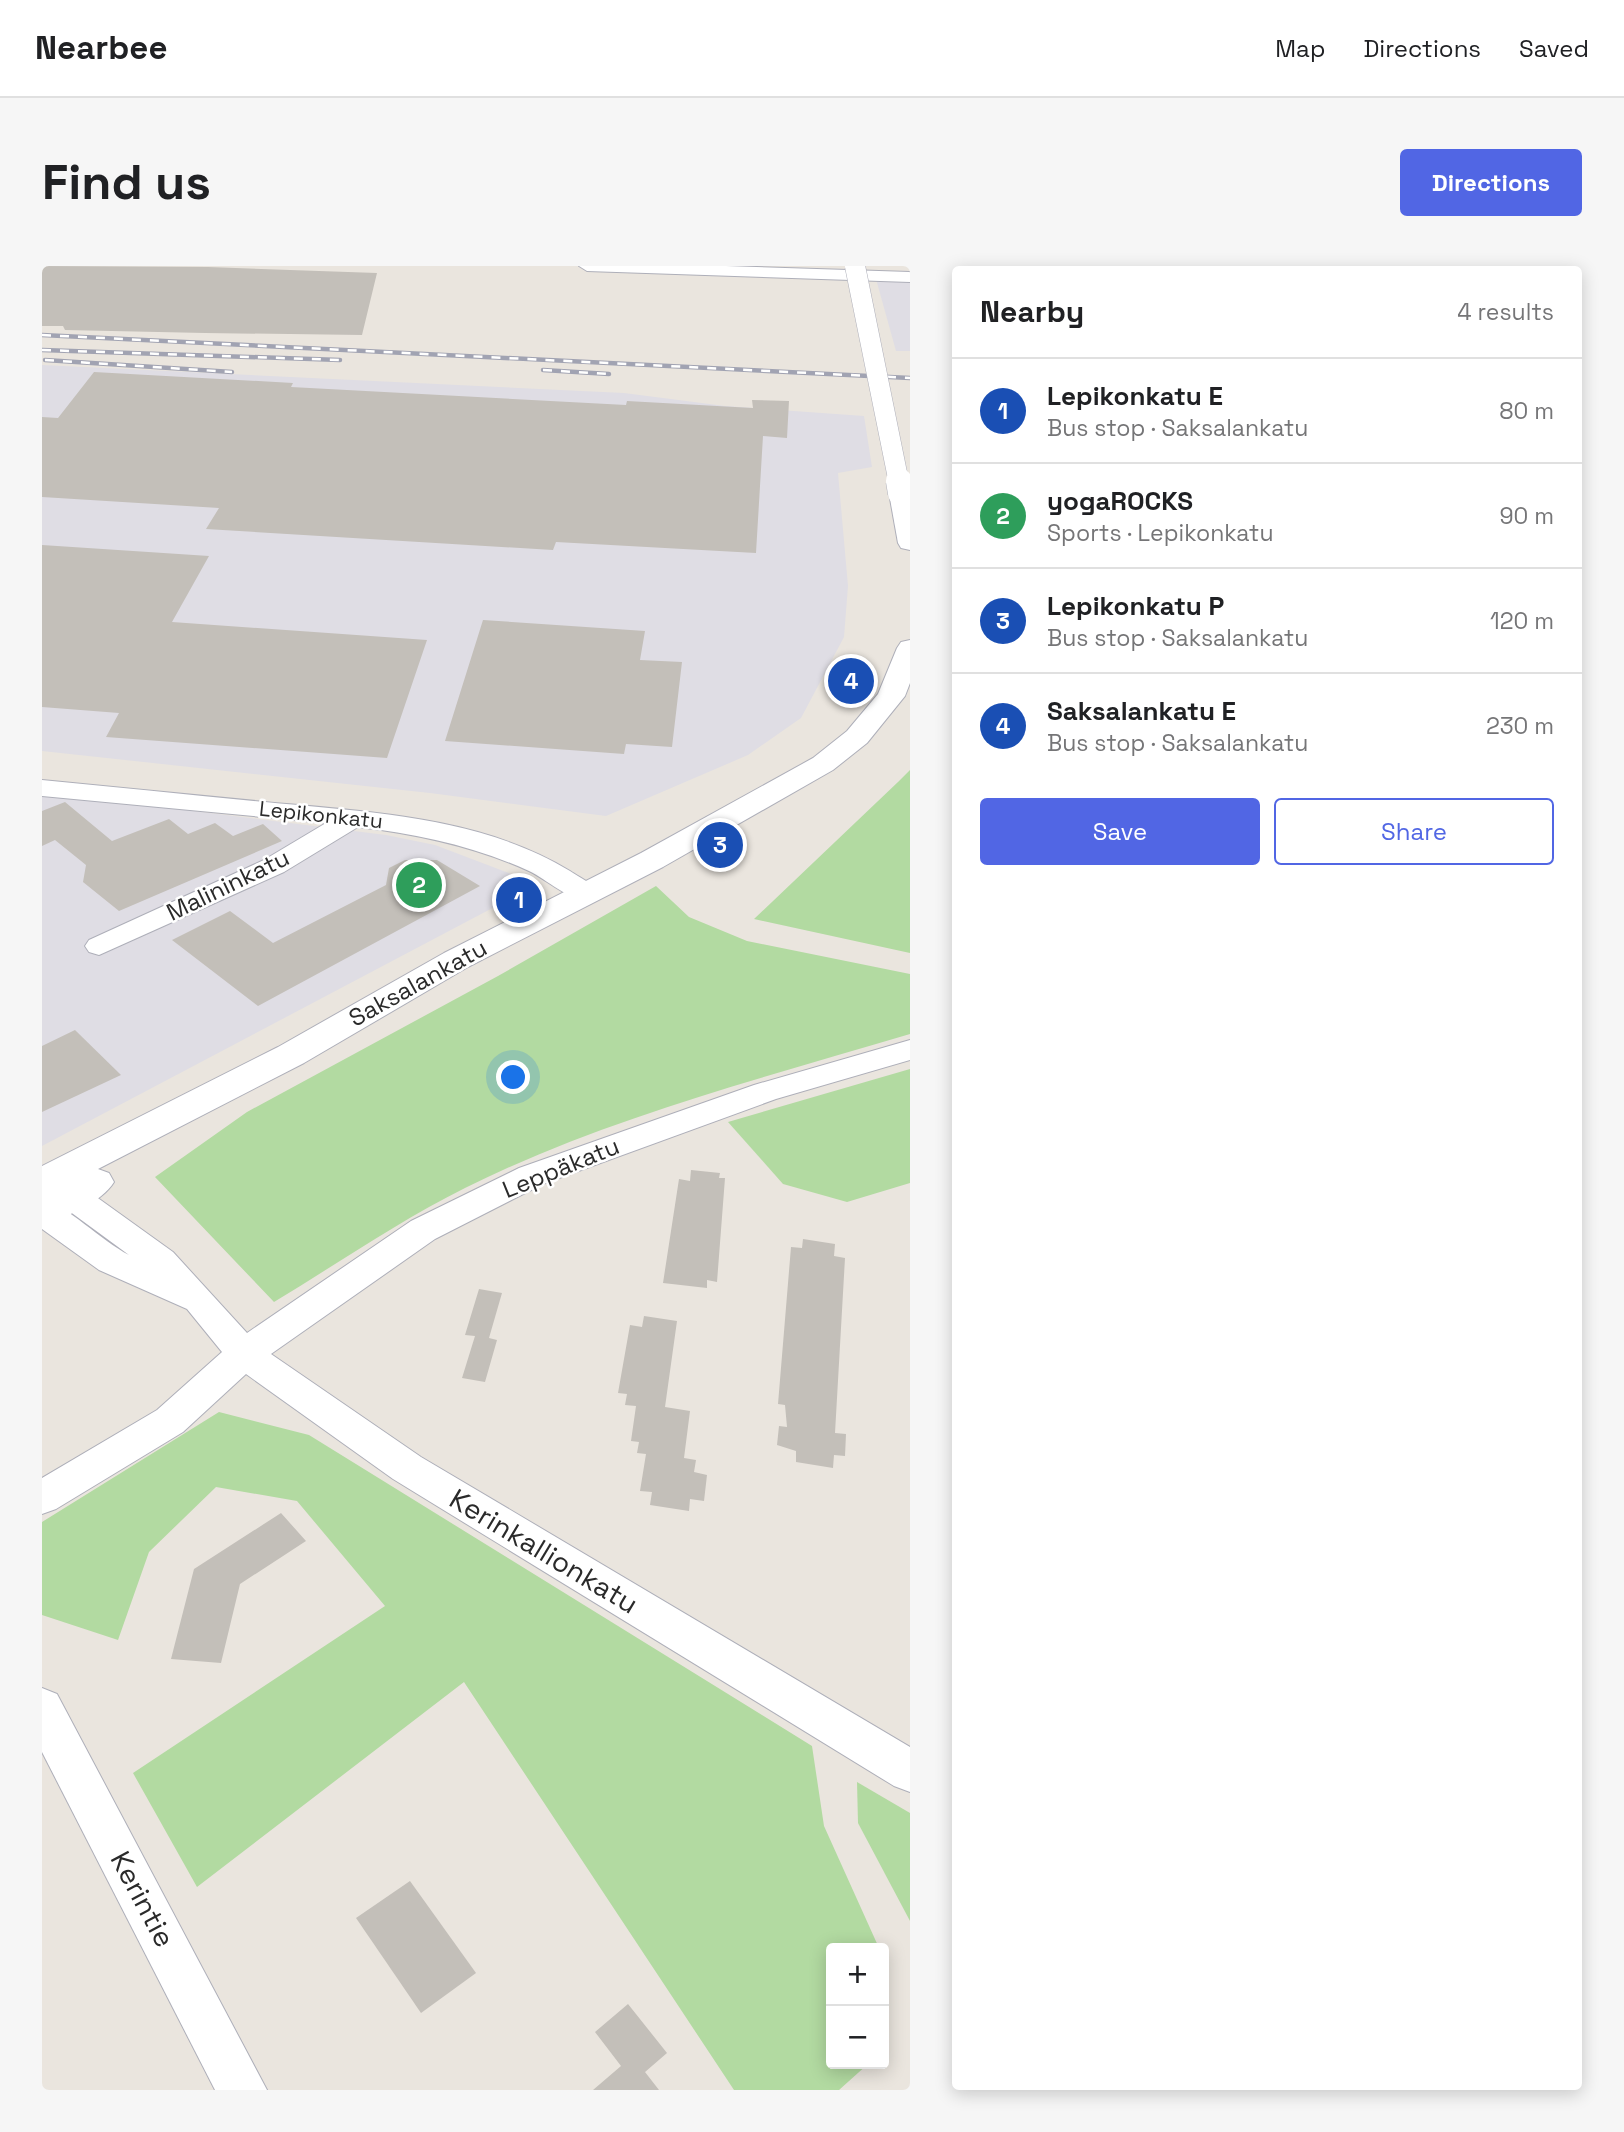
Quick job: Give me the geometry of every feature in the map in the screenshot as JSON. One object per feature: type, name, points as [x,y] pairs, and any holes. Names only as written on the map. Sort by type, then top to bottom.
[{"type":"main road","points":[[855,266],[910,543]]},
{"type":"main road","name":"Saksalankatu","points":[[47,1199],[210,1111],[291,1055],[456,960],[735,816],[823,764],[857,737],[891,695],[910,648]]},
{"type":"street","points":[[587,266],[910,277]]},
{"type":"street","name":"Lepikonkatu","points":[[42,788],[354,818],[444,832],[492,845],[560,874],[586,892]]},
{"type":"street","name":"Malininkatu","points":[[99,946],[274,866],[354,818]]},
{"type":"street","name":"Leppäkatu","points":[[244,1354],[422,1230],[531,1176],[765,1092],[910,1050]]},
{"type":"street","name":"Kerinkallionkatu","points":[[47,1199],[77,1240],[133,1276],[201,1302],[244,1354],[407,1468],[910,1771]]},
{"type":"street","points":[[42,1497],[170,1420],[244,1354]]},
{"type":"street","name":"Kerintie","points":[[42,1708],[242,2090]]},
{"type":"shaded area","points":[[910,274],[910,351],[896,351],[876,279]]},
{"type":"shaded area","points":[[42,365],[624,393],[725,406],[864,416],[872,467],[838,473],[848,586],[844,637],[801,718],[748,755],[606,816],[430,793],[42,751]]},
{"type":"shaded area","points":[[42,792],[386,835],[435,845],[538,884],[42,1146]]},
{"type":"green space","points":[[910,770],[910,953],[754,919],[898,782]]},
{"type":"green space","points":[[656,886],[689,917],[747,941],[910,974],[910,1034],[684,1102],[518,1163],[416,1214],[274,1302],[155,1177],[247,1112],[498,976]]},
{"type":"green space","points":[[910,1069],[910,1183],[847,1202],[783,1184],[728,1122]]},
{"type":"green space","points":[[219,1412],[309,1435],[812,1746],[824,1826],[877,1943],[826,1943],[826,2069],[862,2069],[839,2090],[734,2090],[464,1682],[197,1887],[133,1773],[385,1606],[297,1501],[216,1487],[149,1552],[118,1640],[42,1615],[42,1522]]},
{"type":"green space","points":[[857,1782],[910,1813],[910,1921],[858,1823]]},
{"type":"building","points":[[42,266],[208,267],[377,273],[362,335],[205,333],[65,330],[63,326],[42,326]]},
{"type":"building","points":[[94,372],[293,383],[291,387],[626,405],[627,401],[753,408],[752,400],[789,401],[787,438],[763,436],[756,553],[556,542],[553,550],[206,529],[219,508],[42,497],[42,417],[58,418]]},
{"type":"building","points":[[42,545],[209,556],[172,622],[427,640],[387,758],[106,737],[119,713],[42,707]]},
{"type":"building","points":[[483,620],[645,631],[640,660],[682,662],[672,747],[626,744],[624,754],[445,741]]},
{"type":"building","points":[[65,802],[112,841],[169,819],[188,834],[215,823],[233,836],[263,824],[282,841],[119,911],[83,882],[86,865],[55,840],[42,846],[42,811]]},
{"type":"building","points":[[405,860],[437,860],[480,886],[258,1006],[172,940],[230,911],[273,943],[386,885],[389,868]]},
{"type":"building","points":[[75,1030],[121,1075],[42,1112],[42,1046]]},
{"type":"building","points":[[691,1170],[720,1173],[719,1178],[725,1178],[717,1282],[707,1280],[707,1288],[663,1283],[679,1179],[690,1181]]},
{"type":"building","points":[[803,1239],[835,1244],[834,1256],[845,1258],[835,1433],[846,1434],[845,1456],[834,1455],[833,1468],[796,1462],[796,1451],[777,1445],[779,1426],[787,1427],[785,1405],[778,1404],[791,1247],[802,1248]]},
{"type":"building","points":[[479,1289],[502,1293],[489,1338],[497,1340],[485,1382],[462,1378],[475,1336],[465,1335]]},
{"type":"building","points":[[644,1316],[677,1321],[665,1407],[690,1411],[684,1458],[696,1460],[694,1472],[707,1475],[704,1501],[690,1499],[689,1511],[650,1505],[652,1492],[640,1491],[646,1454],[637,1453],[639,1442],[631,1441],[636,1406],[625,1405],[627,1394],[618,1393],[630,1325],[642,1327]]},
{"type":"building","points":[[281,1513],[306,1541],[240,1584],[221,1663],[171,1659],[194,1569]]},
{"type":"building","points":[[410,1881],[476,1973],[421,2013],[356,1918]]},
{"type":"building","points":[[628,2004],[667,2053],[645,2072],[659,2090],[593,2090],[621,2066],[595,2032]]},
{"type":"railway","points":[[42,335],[910,378]]},
{"type":"railway","points":[[42,350],[340,360]]},
{"type":"railway","points":[[45,360],[232,372]]},
{"type":"railway","points":[[543,370],[609,374]]},
{"type":"place","name":"Saksalankatu E","points":[[851,681]]},
{"type":"place","name":"Lepikonkatu P","points":[[720,845]]},
{"type":"place","name":"yogaROCKS","points":[[419,885]]},
{"type":"place","name":"Lepikonkatu E","points":[[519,900]]}]
